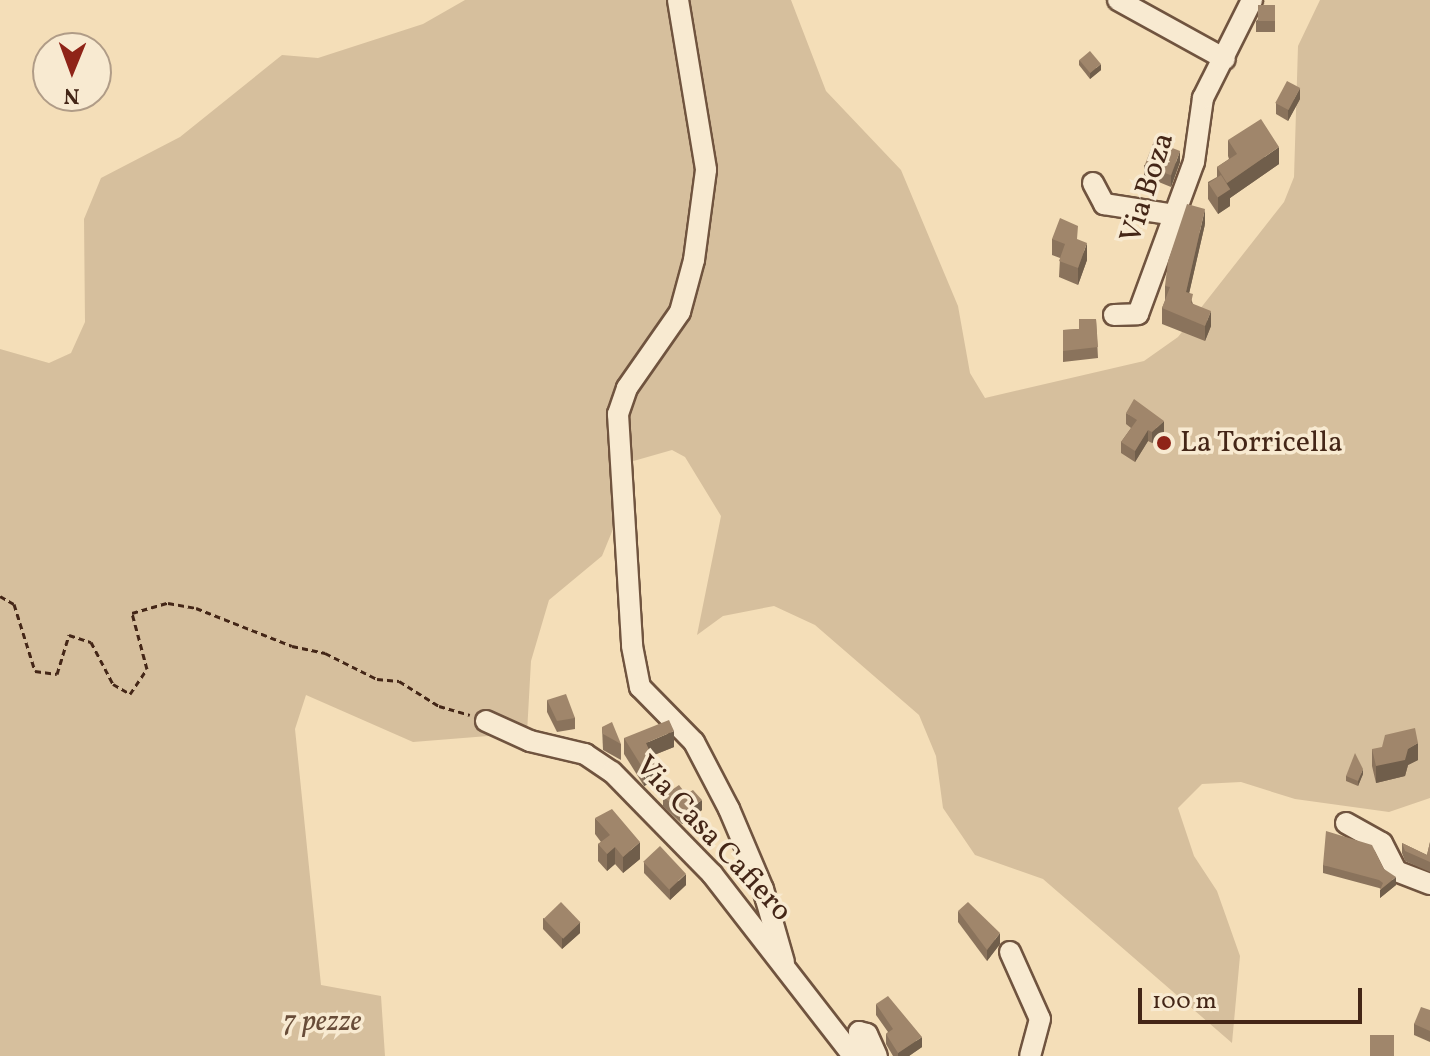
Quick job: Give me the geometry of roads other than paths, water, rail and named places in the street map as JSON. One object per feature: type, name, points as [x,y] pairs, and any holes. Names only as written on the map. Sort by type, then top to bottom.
[{"type":"street","points":[[678,0],[706,170],[694,260],[680,312],[627,388],[618,414],[632,646],[640,687],[694,742],[729,809],[763,889],[784,962]]},
{"type":"street","points":[[1118,0],[1225,59]]},
{"type":"street","name":"Via Boza","points":[[1114,315],[1138,314],[1194,162],[1203,98],[1252,0]]},
{"type":"street","points":[[1093,183],[1104,204],[1174,215]]},
{"type":"street","name":"Via Casa Cafiero","points":[[486,721],[530,741],[585,754],[612,772],[712,874],[784,962],[853,1056]]},
{"type":"street","points":[[1346,823],[1382,843],[1396,871],[1430,884]]},
{"type":"street","points":[[1010,952],[1040,1019],[1030,1056]]},
{"type":"street","points":[[860,1056],[859,1032],[867,1034],[877,1056]]},
{"type":"place","name":"La Torricella","points":[[1164,443]]},
{"type":"park label","name":"7 pezze","points":[[322,1022]]}]
